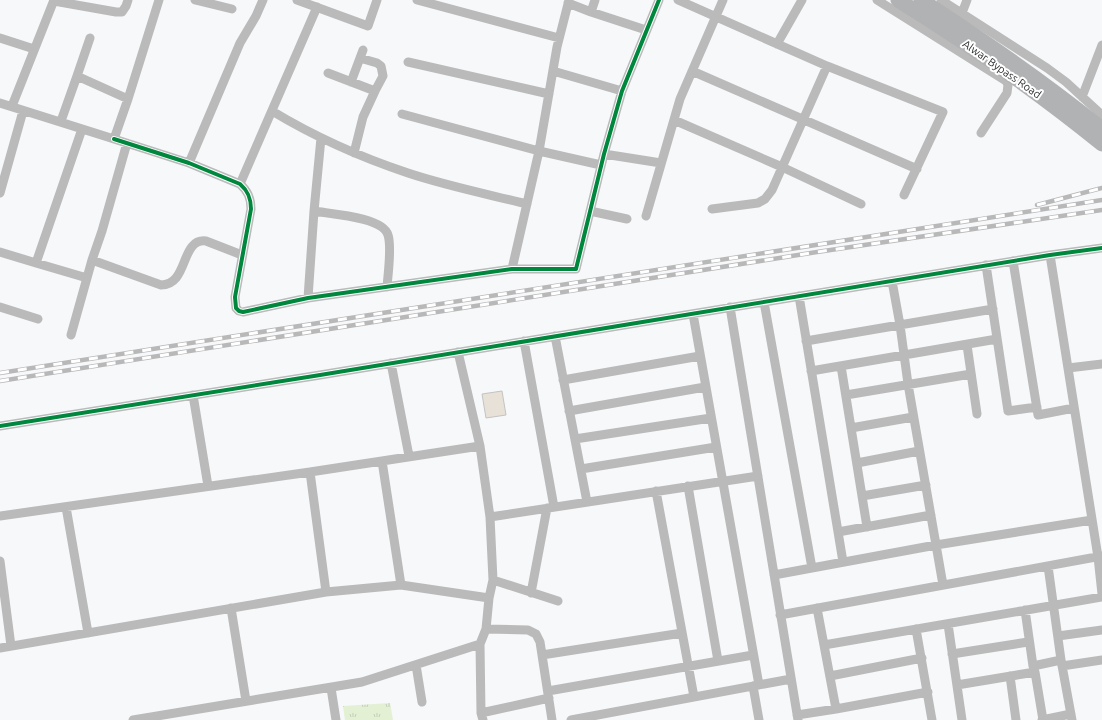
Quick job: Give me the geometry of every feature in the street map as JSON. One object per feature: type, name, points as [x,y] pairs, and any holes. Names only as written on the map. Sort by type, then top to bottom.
[{"type":"main road","name":"Alwar Bypass Road","points":[[898,0],[961,40],[1025,84],[1102,144]]},
{"type":"main road","points":[[921,0],[982,40],[1053,91],[1102,129]]},
{"type":"street","points":[[12,106],[54,0],[122,12],[128,0]]},
{"type":"street","points":[[114,138],[128,99],[159,0]]},
{"type":"street","points":[[195,0],[232,8]]},
{"type":"street","points":[[189,162],[240,43],[256,16],[263,0]]},
{"type":"street","points":[[297,0],[368,26],[377,0]]},
{"type":"street","points":[[240,184],[320,8],[327,0]]},
{"type":"street","points":[[417,0],[559,38]]},
{"type":"street","points":[[591,12],[595,0]]},
{"type":"street","points":[[0,103],[189,162],[240,184],[246,189],[251,202],[250,217],[235,297],[236,308],[239,311],[243,312],[308,298],[512,269],[576,269],[601,165],[622,91],[659,0]]},
{"type":"street","points":[[678,0],[827,66],[943,112],[904,195]]},
{"type":"street","points":[[646,216],[680,99],[723,0]]},
{"type":"street","points":[[777,44],[802,0]]},
{"type":"street","points":[[877,0],[1006,81],[1008,89],[1007,93],[981,134]]},
{"type":"street","points":[[941,0],[1047,68],[1066,82],[1102,115]]},
{"type":"street","points":[[962,13],[967,0]]},
{"type":"street","points":[[512,269],[539,151],[559,38],[568,1],[591,12],[646,30]]},
{"type":"street","points":[[0,38],[34,49]]},
{"type":"street","points":[[61,121],[90,38]]},
{"type":"street","points":[[1082,97],[1102,45]]},
{"type":"street","points":[[352,82],[361,54],[381,66],[383,76],[363,117],[354,153]]},
{"type":"street","points":[[408,62],[549,94]]},
{"type":"street","points":[[712,209],[758,203],[765,199],[772,190],[827,66]]},
{"type":"street","points":[[553,71],[622,91]]},
{"type":"street","points":[[692,71],[917,169]]},
{"type":"street","points":[[328,73],[375,91]]},
{"type":"street","points":[[77,76],[128,99]]},
{"type":"street","points":[[0,193],[23,111]]},
{"type":"street","points":[[272,111],[299,127],[354,153],[417,176],[527,204]]},
{"type":"street","points":[[402,114],[539,151],[601,165]]},
{"type":"street","points":[[674,120],[782,167],[861,204]]},
{"type":"street","points":[[36,263],[82,129]]},
{"type":"street","points":[[308,298],[321,138]]},
{"type":"street","points":[[71,336],[127,143]]},
{"type":"street","points":[[604,154],[661,163]]},
{"type":"street","points":[[314,210],[369,221],[383,228],[387,232],[389,240],[387,287]]},
{"type":"street","points":[[590,211],[627,219]]},
{"type":"street","points":[[92,260],[161,285],[167,285],[172,283],[177,277],[190,249],[195,243],[200,241],[206,241],[242,255]]},
{"type":"street","points":[[0,426],[986,265],[1102,248]]},
{"type":"street","points":[[0,252],[87,278]]},
{"type":"street","points":[[1050,255],[1092,520],[1100,557],[1102,594]]},
{"type":"street","points":[[1013,261],[1038,414],[1074,408]]},
{"type":"street","points":[[986,265],[1008,411],[1037,407]]},
{"type":"street","points":[[892,281],[913,416],[943,585]]},
{"type":"street","points":[[798,296],[843,562]]},
{"type":"street","points":[[764,302],[812,568]]},
{"type":"street","points":[[0,307],[38,319]]},
{"type":"street","points":[[730,307],[797,717],[928,692]]},
{"type":"street","points":[[806,341],[993,309]]},
{"type":"street","points":[[692,314],[753,655],[759,720]]},
{"type":"street","points":[[555,336],[587,502]]},
{"type":"street","points":[[811,371],[997,339]]},
{"type":"street","points":[[524,341],[551,508],[531,593]]},
{"type":"street","points":[[967,345],[977,414]]},
{"type":"street","points":[[458,352],[480,446],[490,517],[493,580],[489,598],[486,629],[480,644],[482,716],[548,695],[688,666],[753,655]]},
{"type":"street","points":[[563,380],[700,356]]},
{"type":"street","points":[[391,363],[409,456]]},
{"type":"street","points":[[1068,368],[1102,364]]},
{"type":"street","points":[[841,366],[867,527]]},
{"type":"street","points":[[846,395],[970,374]]},
{"type":"street","points":[[569,411],[706,387]]},
{"type":"street","points":[[193,395],[208,486]]},
{"type":"street","points":[[851,428],[913,416]]},
{"type":"street","points":[[575,438],[711,418]]},
{"type":"street","points":[[0,516],[480,446]]},
{"type":"street","points":[[581,469],[716,446]]},
{"type":"street","points":[[857,463],[919,451]]},
{"type":"street","points":[[382,461],[401,585]]},
{"type":"street","points":[[310,472],[326,592]]},
{"type":"street","points":[[490,517],[758,476]]},
{"type":"street","points":[[862,496],[926,485]]},
{"type":"street","points":[[688,486],[718,661]]},
{"type":"street","points":[[656,491],[694,697]]},
{"type":"street","points":[[66,507],[88,633]]},
{"type":"street","points":[[838,532],[931,515]]},
{"type":"street","points":[[774,575],[936,545],[1092,520]]},
{"type":"street","points":[[780,615],[1100,557]]},
{"type":"street","points":[[0,561],[11,646]]},
{"type":"street","points":[[957,685],[1035,672],[1043,720],[1072,717],[1062,663],[1048,566]]},
{"type":"street","points":[[493,580],[531,593],[558,600]]},
{"type":"street","points":[[0,648],[326,592],[401,585],[489,598]]},
{"type":"street","points":[[824,644],[1102,598]]},
{"type":"street","points":[[231,608],[246,701]]},
{"type":"street","points":[[816,608],[836,709]]},
{"type":"street","points":[[1024,610],[1033,666],[1102,660]]},
{"type":"street","points":[[948,624],[962,720]]},
{"type":"street","points":[[486,629],[528,630],[536,634],[540,642],[552,720]]},
{"type":"street","points":[[916,629],[932,720]]},
{"type":"street","points":[[1058,636],[1102,630]]},
{"type":"street","points":[[542,656],[682,633]]},
{"type":"street","points":[[952,654],[1028,642]]},
{"type":"street","points":[[133,720],[149,719],[362,682],[480,644]]},
{"type":"street","points":[[830,676],[922,658]]},
{"type":"street","points":[[416,665],[422,702]]},
{"type":"street","points":[[1010,676],[1016,720]]},
{"type":"street","points":[[571,720],[585,719],[791,679]]},
{"type":"street","points":[[331,688],[336,720]]},
{"type":"green space","points":[[390,703],[393,720],[345,720],[343,706]]},
{"type":"building","points":[[502,391],[506,415],[486,418],[482,394]]},
{"type":"railway","points":[[1037,205],[1102,188]]},
{"type":"railway","points":[[0,373],[1102,200]]},
{"type":"railway","points":[[0,381],[817,252],[1102,210]]},
{"type":"cycle path","points":[[114,139],[189,163],[240,184],[245,189],[250,198],[251,209],[235,297],[236,308],[239,311],[243,312],[308,298],[512,269],[576,269],[604,154],[622,91],[659,0]]},
{"type":"cycle path","points":[[0,426],[1050,255],[1102,248]]}]
